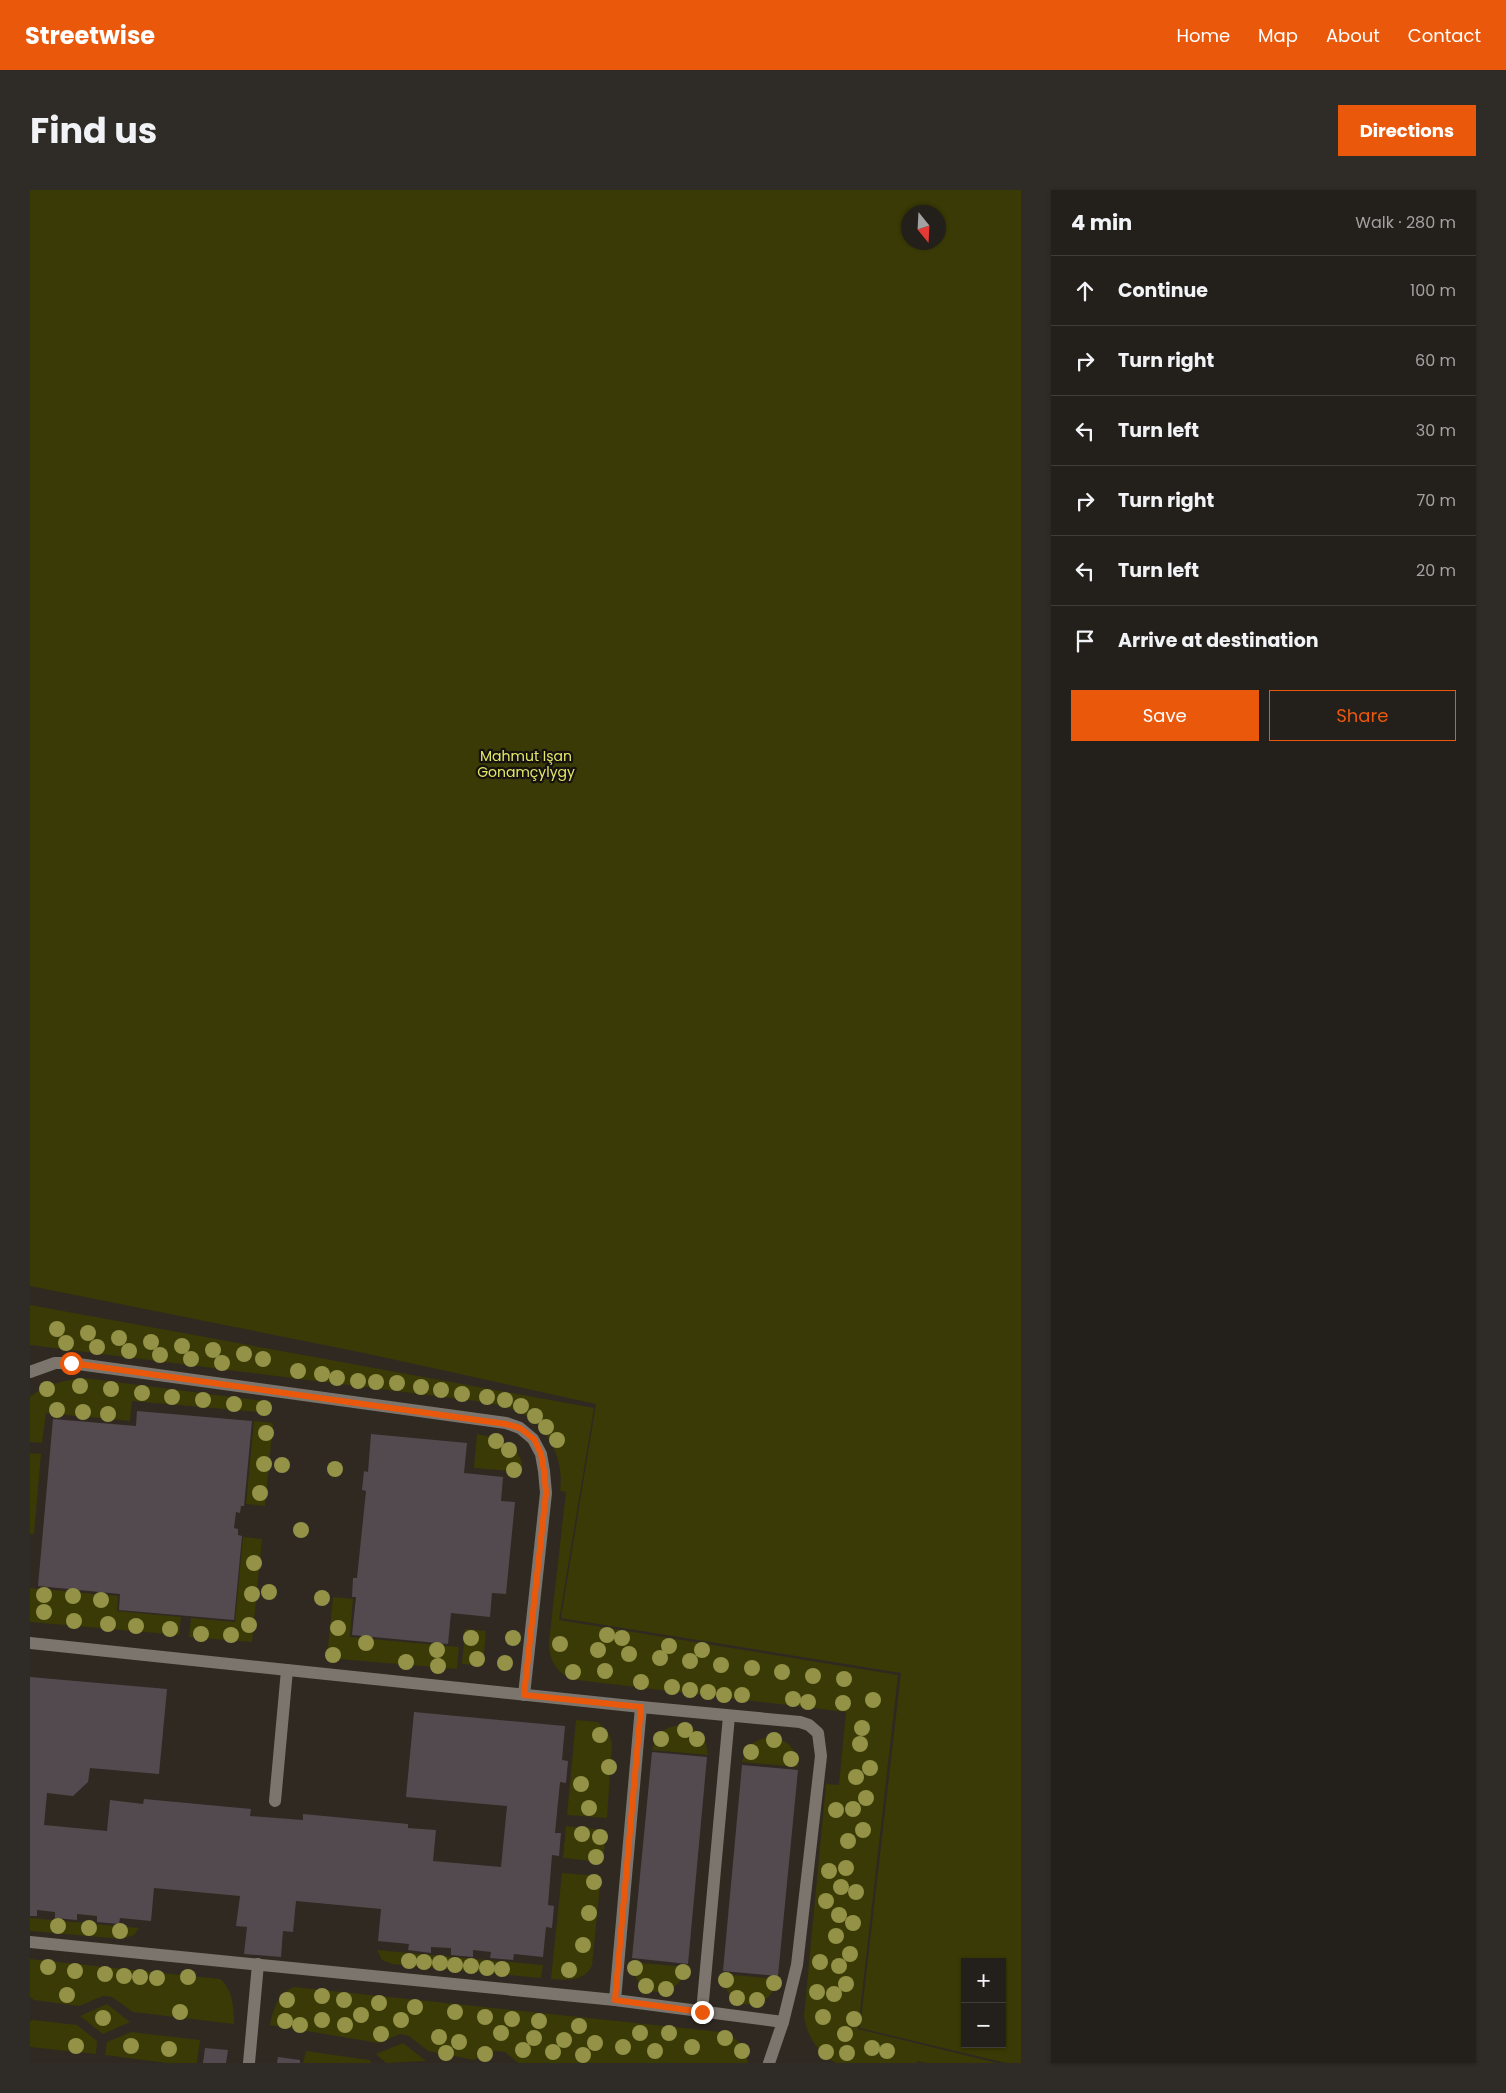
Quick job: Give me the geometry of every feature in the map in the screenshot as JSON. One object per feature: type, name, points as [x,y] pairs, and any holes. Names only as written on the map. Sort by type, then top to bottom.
[{"type":"lane","points":[[30,1372],[55,1363],[71,1363],[506,1424],[520,1428],[534,1439],[541,1454],[546,1493],[524,1695]]},
{"type":"lane","points":[[30,1643],[800,1722],[809,1725],[818,1733],[821,1745],[798,1966],[783,2022],[769,2063]]},
{"type":"lane","points":[[275,1801],[288,1670]]},
{"type":"lane","points":[[615,2000],[641,1707]]},
{"type":"lane","points":[[702,2012],[729,1716]]},
{"type":"lane","points":[[30,1942],[615,2000],[783,2022]]},
{"type":"lane","points":[[249,2063],[258,1964]]},
{"type":"green space","name":"Mahmut Işan Gonamçylygy","points":[[30,190],[1021,190],[1021,2063],[1006,2063],[860,2028],[901,1673],[561,1618],[596,1404],[364,1353],[30,1286]]},
{"type":"green space","points":[[30,1305],[594,1408],[559,1620],[898,1675],[858,2029],[997,2063],[926,2063],[917,2061],[917,2063],[836,2063],[814,2043],[805,2024],[804,2016],[826,1784],[839,1785],[846,1712],[577,1680],[570,1678],[560,1671],[553,1661],[549,1642],[566,1492],[560,1491],[561,1478],[559,1466],[551,1442],[535,1423],[509,1408],[476,1401],[30,1345]]},
{"type":"green space","points":[[84,1378],[271,1402],[269,1413],[132,1401],[130,1421],[46,1413],[42,1443],[30,1442],[30,1397],[56,1383]]},
{"type":"green space","points":[[254,1421],[273,1423],[265,1506],[246,1504]]},
{"type":"green space","points":[[477,1434],[501,1441],[514,1450],[522,1463],[522,1472],[474,1468]]},
{"type":"green space","points":[[30,1453],[41,1454],[34,1534],[30,1534]]},
{"type":"green space","points":[[243,1537],[262,1539],[252,1642],[189,1637],[191,1618],[235,1622]]},
{"type":"green space","points":[[30,1588],[118,1596],[117,1611],[181,1617],[179,1635],[30,1622]]},
{"type":"green space","points":[[333,1597],[353,1599],[350,1637],[459,1647],[457,1669],[327,1658]]},
{"type":"green space","points":[[465,1629],[486,1631],[483,1666],[462,1664]]},
{"type":"green space","points":[[576,1720],[598,1722],[609,1734],[612,1744],[607,1818],[567,1815]]},
{"type":"green space","points":[[683,1725],[701,1735],[706,1744],[708,1755],[652,1750],[659,1735],[671,1727]]},
{"type":"green space","points":[[773,1737],[784,1741],[791,1747],[796,1756],[798,1767],[742,1762],[749,1747],[761,1739]]},
{"type":"green space","points":[[566,1826],[606,1830],[603,1862],[563,1858]]},
{"type":"green space","points":[[562,1873],[601,1876],[592,1966],[584,1975],[569,1980],[551,1979]]},
{"type":"green space","points":[[30,1918],[139,1928],[134,1935],[122,1939],[30,1931]]},
{"type":"green space","points":[[377,1950],[543,1965],[541,1978],[392,1964],[382,1960]]},
{"type":"green space","points":[[30,1959],[220,1979],[228,1988],[230,1994],[234,2024],[133,2012],[112,1997],[103,1996],[79,2006],[34,2000],[30,1997]]},
{"type":"green space","points":[[631,1962],[687,1967],[682,1979],[675,1987],[657,1992],[648,1989],[640,1983],[634,1974]]},
{"type":"green space","points":[[722,1974],[778,1979],[773,1991],[766,1999],[757,2004],[748,2005],[739,2002],[731,1996],[725,1987]]},
{"type":"green space","points":[[294,1987],[721,2032],[740,2043],[748,2063],[518,2063],[505,2052],[495,2051],[474,2060],[428,2051],[409,2036],[400,2034],[379,2043],[270,2025],[280,1998]]},
{"type":"green space","points":[[107,2004],[130,2022],[103,2034],[80,2016]]},
{"type":"green space","points":[[30,2021],[77,2025],[97,2041],[96,2054],[30,2047]]},
{"type":"green space","points":[[131,2032],[200,2040],[197,2063],[167,2063],[105,2055],[107,2042]]},
{"type":"green space","points":[[403,2043],[426,2061],[386,2063],[376,2054]]},
{"type":"green space","points":[[306,2051],[369,2060],[372,2063],[303,2063]]},
{"type":"building","points":[[137,1411],[252,1421],[244,1506],[241,1506],[240,1513],[236,1512],[234,1528],[238,1529],[238,1535],[242,1536],[234,1620],[119,1610],[120,1594],[38,1586],[53,1419],[136,1426]]},
{"type":"building","points":[[371,1434],[467,1443],[464,1473],[503,1477],[501,1501],[515,1502],[506,1594],[492,1593],[490,1617],[451,1613],[448,1644],[352,1635],[356,1597],[352,1597],[353,1578],[357,1578],[366,1491],[362,1490],[364,1471],[368,1472]]},
{"type":"building","points":[[30,1677],[167,1689],[159,1774],[90,1768],[88,1782],[73,1796],[47,1793],[44,1825],[107,1831],[110,1800],[143,1804],[144,1799],[251,1809],[250,1816],[303,1820],[303,1814],[408,1824],[408,1828],[436,1830],[433,1861],[501,1867],[507,1806],[406,1797],[414,1712],[565,1726],[562,1760],[568,1761],[566,1783],[560,1782],[555,1833],[561,1833],[559,1856],[552,1855],[548,1905],[554,1906],[552,1928],[546,1927],[543,1957],[514,1954],[513,1960],[490,1958],[491,1952],[473,1950],[473,1957],[451,1955],[451,1948],[431,1947],[431,1953],[408,1950],[409,1944],[378,1941],[381,1909],[296,1901],[293,1932],[283,1931],[281,1957],[244,1954],[247,1927],[236,1926],[240,1896],[154,1888],[151,1921],[120,1918],[119,1924],[97,1922],[97,1916],[77,1914],[77,1920],[55,1918],[55,1912],[37,1910],[37,1916],[30,1916]]},
{"type":"building","points":[[652,1752],[707,1757],[688,1964],[632,1958]]},
{"type":"building","points":[[742,1765],[798,1770],[778,1976],[723,1971]]},
{"type":"building","points":[[205,2048],[228,2050],[226,2063],[203,2063]]},
{"type":"building","points":[[278,2057],[300,2060],[300,2063],[277,2063]]},
{"type":"route","points":[[71,1363],[506,1424],[520,1428],[534,1439],[541,1454],[546,1493],[524,1695],[641,1707],[615,2000],[702,2012]]}]
